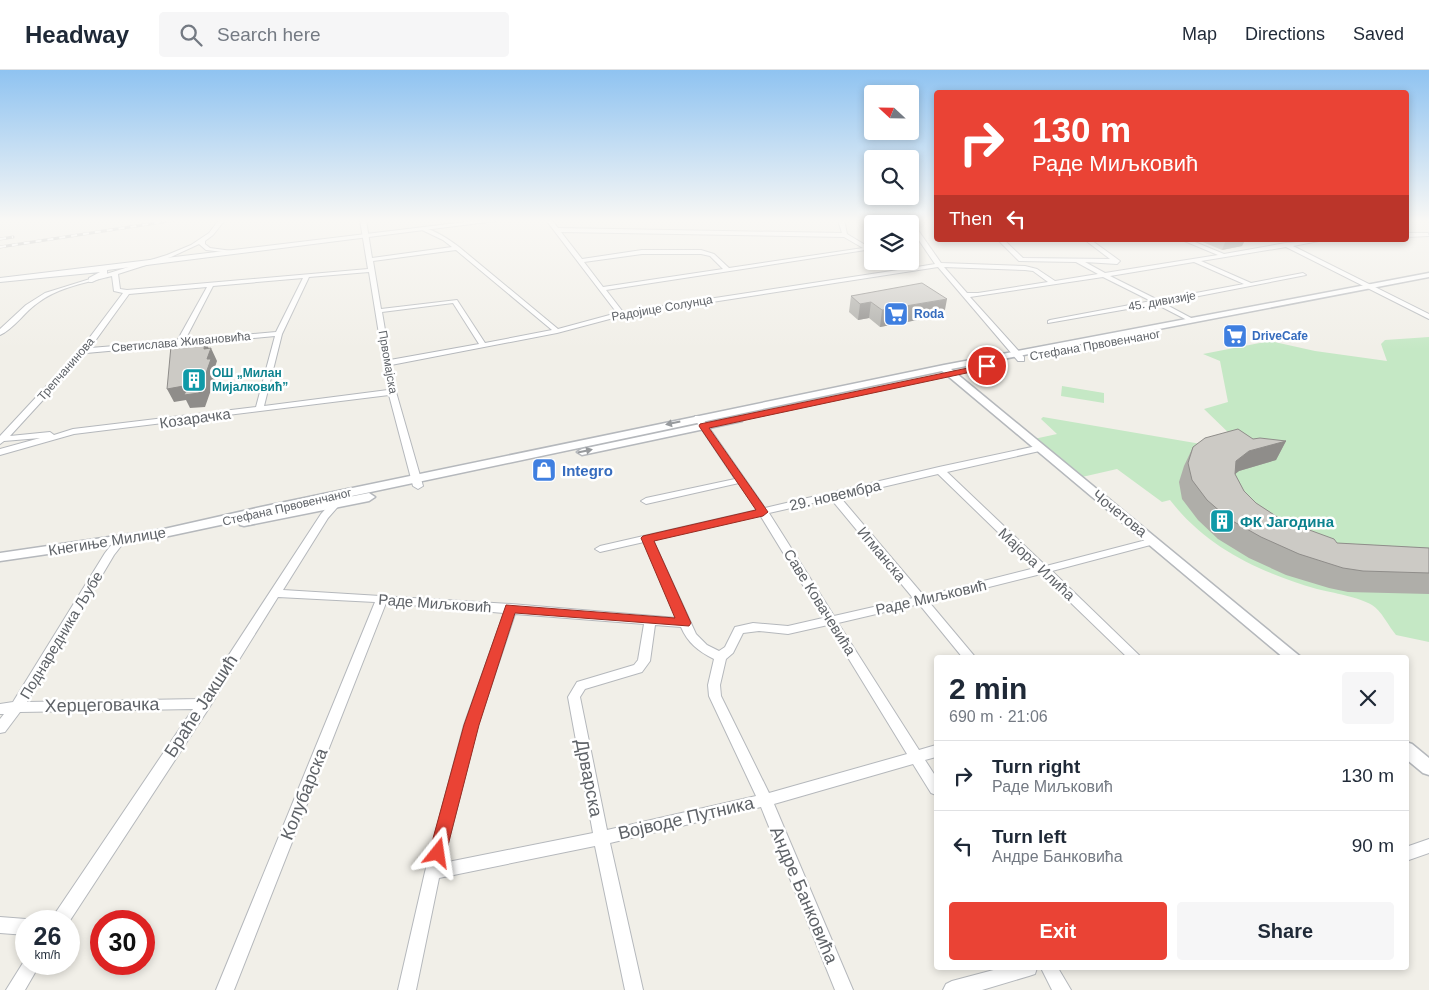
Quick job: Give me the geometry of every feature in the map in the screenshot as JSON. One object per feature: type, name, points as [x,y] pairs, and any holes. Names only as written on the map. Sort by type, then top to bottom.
[{"type":"main road","points":[[0,280],[140,263]]},
{"type":"main road","points":[[92,280],[104,272],[95,269]]},
{"type":"street","points":[[0,333],[47,294],[148,263]]},
{"type":"street","name":"Првомајска","points":[[371,263],[392,392],[417,482]]},
{"type":"street","points":[[475,263],[557,331]]},
{"type":"street","points":[[581,263],[621,314]]},
{"type":"street","points":[[720,263],[728,270]]},
{"type":"street","points":[[601,289],[778,263]]},
{"type":"street","points":[[1081,263],[1101,275],[1191,320]]},
{"type":"street","points":[[1120,263],[1132,270]]},
{"type":"street","points":[[966,295],[978,295],[1175,263]]},
{"type":"street","points":[[1200,263],[1251,285]]},
{"type":"street","points":[[1323,263],[1429,317]]},
{"type":"street","name":"Радојице Солунца","points":[[919,267],[939,264],[1025,268],[1035,270],[1054,283]]},
{"type":"street","points":[[939,264],[1019,356]]},
{"type":"street","points":[[115,273],[115,288],[117,291],[126,292],[372,270]]},
{"type":"street","name":"Радојице Солунца","points":[[388,363],[557,331],[621,314],[902,270]]},
{"type":"street","name":"45. дивизије","points":[[1050,322],[1303,275]]},
{"type":"street","name":"Стефана Првовенчаног","points":[[1373,288],[1429,275]]},
{"type":"street","points":[[259,409],[279,334],[306,277]]},
{"type":"street","name":"Стефана Првовенчаног","points":[[1019,356],[1149,336],[1223,317],[1429,279]]},
{"type":"street","points":[[180,342],[211,285]]},
{"type":"street","name":"Трепчанинова","points":[[1,440],[84,351],[126,292]]},
{"type":"street","points":[[378,311],[455,301],[484,345]]},
{"type":"street","name":"Стефана Првовенчаног","points":[[214,524],[261,511],[417,482],[1191,320],[1223,317]]},
{"type":"street","name":"Светислава Живановића","points":[[84,351],[279,334]]},
{"type":"street","name":"Чочетова","points":[[947,371],[1291,655]]},
{"type":"street","name":"Козарачка","points":[[0,452],[73,432],[392,392]]},
{"type":"street","name":"Саве Ковачевића","points":[[701,422],[763,512],[934,786]]},
{"type":"street","points":[[1,440],[73,432]]},
{"type":"street","name":"29. новембра","points":[[600,549],[1041,448]]},
{"type":"street","name":"Мајора Илића","points":[[939,470],[1133,655]]},
{"type":"street","points":[[646,501],[741,480]]},
{"type":"street","name":"Стефана Првовенчаног","points":[[214,524],[260,520],[333,506],[417,482]]},
{"type":"street","name":"Браће Јакшић","points":[[67,910],[204,704],[324,516],[345,494]]},
{"type":"street","name":"Игманска","points":[[833,495],[968,655]]},
{"type":"street","name":"Кнегиње Милице","points":[[0,557],[120,541],[214,524]]},
{"type":"street","points":[[647,538],[691,636],[703,648],[720,658]]},
{"type":"street","name":"Поднаредника Љубе","points":[[0,728],[17,707],[110,553],[120,541]]},
{"type":"street","name":"Раде Миљковић","points":[[720,658],[729,650],[740,630],[750,626],[762,625],[787,630],[922,600],[1154,541]]},
{"type":"street","name":"Раде Миљковић","points":[[274,593],[511,608],[650,622],[684,623]]},
{"type":"street","name":"Колубарска","points":[[225,990],[382,599]]},
{"type":"street","points":[[406,990],[433,872],[471,725],[511,608]]},
{"type":"street","name":"Дрварска","points":[[634,990],[601,838],[574,697],[581,685],[638,669],[644,661],[650,622]]},
{"type":"street","name":"Андре Банковића","points":[[720,658],[714,685],[715,696],[765,800],[844,990]]},
{"type":"street","name":"Херцеговачка","points":[[0,709],[17,707],[204,704]]},
{"type":"street","name":"Војводе Путника","points":[[433,872],[601,838],[765,800],[934,751]]},
{"type":"street","points":[[1409,751],[1429,768]]},
{"type":"street","points":[[1409,853],[1429,846]]},
{"type":"street","points":[[0,925],[15,926]]},
{"type":"street","points":[[952,990],[1022,970]]},
{"type":"street","points":[[1050,970],[1062,990]]},
{"type":"street","points":[[15,990],[25,975]]},
{"type":"green space","points":[[1429,337],[1429,642],[1396,635],[1379,611],[1367,602],[1317,589],[1275,575],[1236,557],[1201,532],[1170,500],[1162,502],[1117,469],[1082,477],[1034,439],[1057,434],[1041,419],[1043,417],[1201,444],[1235,439],[1204,409],[1228,402],[1220,361],[1203,354],[1270,341],[1315,351],[1387,361],[1381,344],[1385,340]]},
{"type":"green space","points":[[1062,386],[1104,393],[1104,403],[1061,396]]},
{"type":"building","points":[[922,283],[947,299],[882,310],[871,302],[860,304],[851,296]]},
{"type":"building","points":[[205,340],[204,349],[211,348],[207,359],[211,359],[199,393],[184,395],[189,385],[167,389],[171,346]]},
{"type":"building","points":[[1238,429],[1253,439],[1286,441],[1249,451],[1236,461],[1235,474],[1244,491],[1256,503],[1282,520],[1334,539],[1337,543],[1429,548],[1429,573],[1363,571],[1343,568],[1299,554],[1261,537],[1229,519],[1207,500],[1192,480],[1188,463],[1193,447],[1205,438]]},
{"type":"place","name":"Roda","points":[[896,314]]},
{"type":"place","name":"DriveCafe","points":[[1235,336]]},
{"type":"place","name":"ОШ „Милан Мијалковић”","points":[[194,380]]},
{"type":"place","name":"Integro","points":[[544,470]]},
{"type":"place","name":"ФК Јагодина","points":[[1222,521]]},
{"type":"route","points":[[438,853],[471,725],[511,608],[650,622],[684,623],[647,538],[763,512],[703,426],[987,366]]}]
